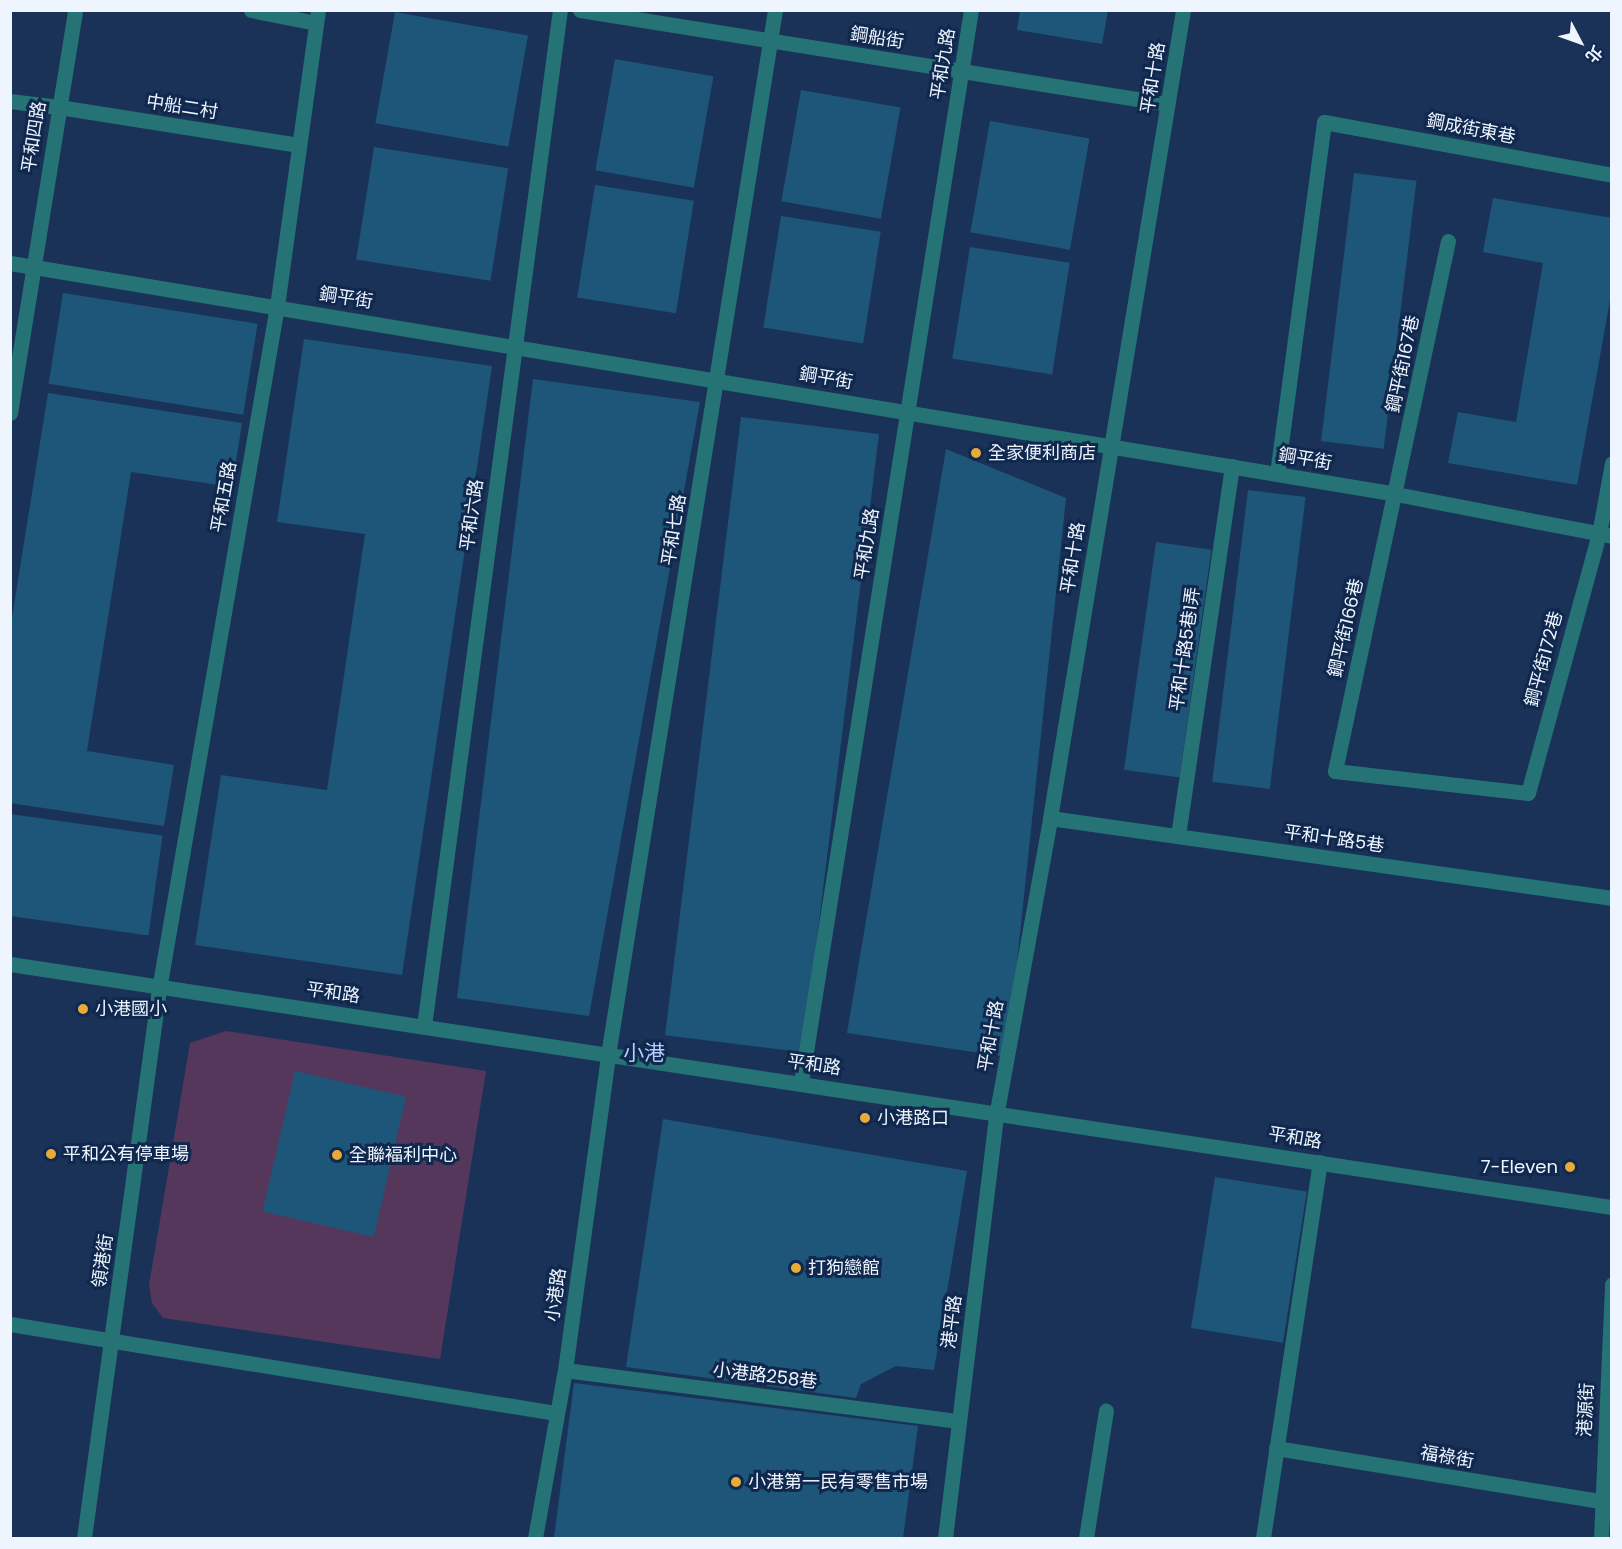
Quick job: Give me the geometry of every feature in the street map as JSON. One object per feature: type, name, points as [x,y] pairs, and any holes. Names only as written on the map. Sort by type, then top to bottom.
[{"type":"street","name":"平和四路","points":[[10,413],[75,10]]},
{"type":"street","points":[[251,10],[317,17]]},
{"type":"street","name":"平和六路","points":[[424,1026],[560,10]]},
{"type":"street","name":"鋼船街","points":[[580,10],[1168,104]]},
{"type":"street","name":"平和七路","points":[[608,1055],[719,380],[775,10]]},
{"type":"street","name":"平和九路","points":[[801,1083],[971,10]]},
{"type":"street","name":"平和十路","points":[[997,1111],[1050,818],[1184,10]]},
{"type":"street","name":"平和五路","points":[[159,988],[277,306],[317,17]]},
{"type":"street","name":"中船二村","points":[[10,101],[299,145]]},
{"type":"street","name":"鋼成街東巷","points":[[1277,474],[1324,122],[1611,175]]},
{"type":"street","name":"鋼平街167巷","points":[[1396,494],[1448,241]]},
{"type":"street","name":"鋼平街","points":[[10,263],[1232,466],[1396,494],[1605,535]]},
{"type":"street","name":"鋼平街172巷","points":[[1528,793],[1605,535],[1611,463]]},
{"type":"street","name":"平和十路5巷1弄","points":[[1178,836],[1232,466]]},
{"type":"street","name":"鋼平街166巷","points":[[1396,494],[1335,771],[1528,793]]},
{"type":"street","name":"平和十路5巷","points":[[1050,818],[1611,898]]},
{"type":"street","name":"平和路","points":[[10,964],[608,1055],[997,1111],[1611,1207]]},
{"type":"street","name":"領港街","points":[[84,1539],[159,988]]},
{"type":"street","name":"小港路","points":[[535,1539],[555,1413],[565,1370],[608,1055]]},
{"type":"street","name":"港平路","points":[[945,1539],[997,1111]]},
{"type":"street","points":[[1263,1539],[1320,1162]]},
{"type":"street","name":"港源街","points":[[1601,1539],[1606,1503],[1611,1284]]},
{"type":"street","points":[[10,1324],[112,1344],[555,1413]]},
{"type":"street","name":"小港路258巷","points":[[565,1370],[959,1421]]},
{"type":"street","points":[[1086,1539],[1106,1411]]},
{"type":"street","name":"福祿街","points":[[1276,1448],[1606,1503]]},
{"type":"shaded area","points":[[226,1031],[486,1071],[440,1359],[163,1318],[152,1303],[149,1285],[190,1043]]},
{"type":"building","points":[[1020,10],[1108,10],[1102,44],[1017,30]]},
{"type":"building","points":[[395,12],[528,35],[508,147],[375,123]]},
{"type":"building","points":[[615,59],[713,76],[694,188],[595,170]]},
{"type":"building","points":[[801,90],[900,108],[881,219],[781,201]]},
{"type":"building","points":[[990,121],[1089,139],[1070,250],[970,232]]},
{"type":"building","points":[[374,147],[508,168],[490,281],[356,260]]},
{"type":"building","points":[[1354,173],[1417,181],[1384,449],[1321,441]]},
{"type":"building","points":[[595,185],[694,201],[676,313],[577,298]]},
{"type":"building","points":[[1493,198],[1612,218],[1612,289],[1577,485],[1448,463],[1458,412],[1516,422],[1543,263],[1483,252]]},
{"type":"building","points":[[781,216],[881,232],[863,343],[763,328]]},
{"type":"building","points":[[970,247],[1070,263],[1052,374],[952,359]]},
{"type":"building","points":[[63,293],[258,324],[243,415],[49,384]]},
{"type":"building","points":[[304,339],[492,366],[402,975],[195,945],[221,775],[327,790],[365,534],[277,522]]},
{"type":"building","points":[[533,379],[700,402],[589,1016],[457,998]]},
{"type":"building","points":[[48,393],[242,423],[232,487],[131,472],[87,751],[174,765],[164,826],[10,803],[10,630]]},
{"type":"building","points":[[741,417],[879,434],[803,1052],[665,1035]]},
{"type":"building","points":[[946,449],[1066,498],[1007,1057],[847,1033]]},
{"type":"building","points":[[1248,490],[1306,497],[1270,789],[1212,782]]},
{"type":"building","points":[[1156,542],[1211,550],[1179,778],[1124,770]]},
{"type":"building","points":[[10,814],[163,835],[148,935],[10,916]]},
{"type":"building","name":"全聯褔利中心","points":[[295,1071],[406,1097],[374,1237],[263,1211]]},
{"type":"building","name":"打狗戀館","points":[[663,1119],[967,1171],[934,1370],[896,1366],[861,1384],[856,1398],[626,1367]]},
{"type":"building","points":[[1215,1177],[1307,1192],[1283,1343],[1191,1328]]},
{"type":"building","name":"小港第一民有零售市場","points":[[574,1383],[918,1426],[903,1538],[554,1538]]},
{"type":"place","name":"全家便利商店","points":[[976,453]]},
{"type":"place","name":"小港國小","points":[[83,1009]]},
{"type":"place","name":"小港路口","points":[[865,1118]]},
{"type":"place","name":"平和公有停車場","points":[[51,1154]]},
{"type":"place","name":"全聯褔利中心","points":[[337,1155]]},
{"type":"place","name":"7-Eleven","points":[[1570,1167]]},
{"type":"place","name":"打狗戀館","points":[[796,1268]]},
{"type":"place","name":"小港第一民有零售市場","points":[[736,1482]]},
{"type":"district","name":"小港","points":[[644,1053]]}]
